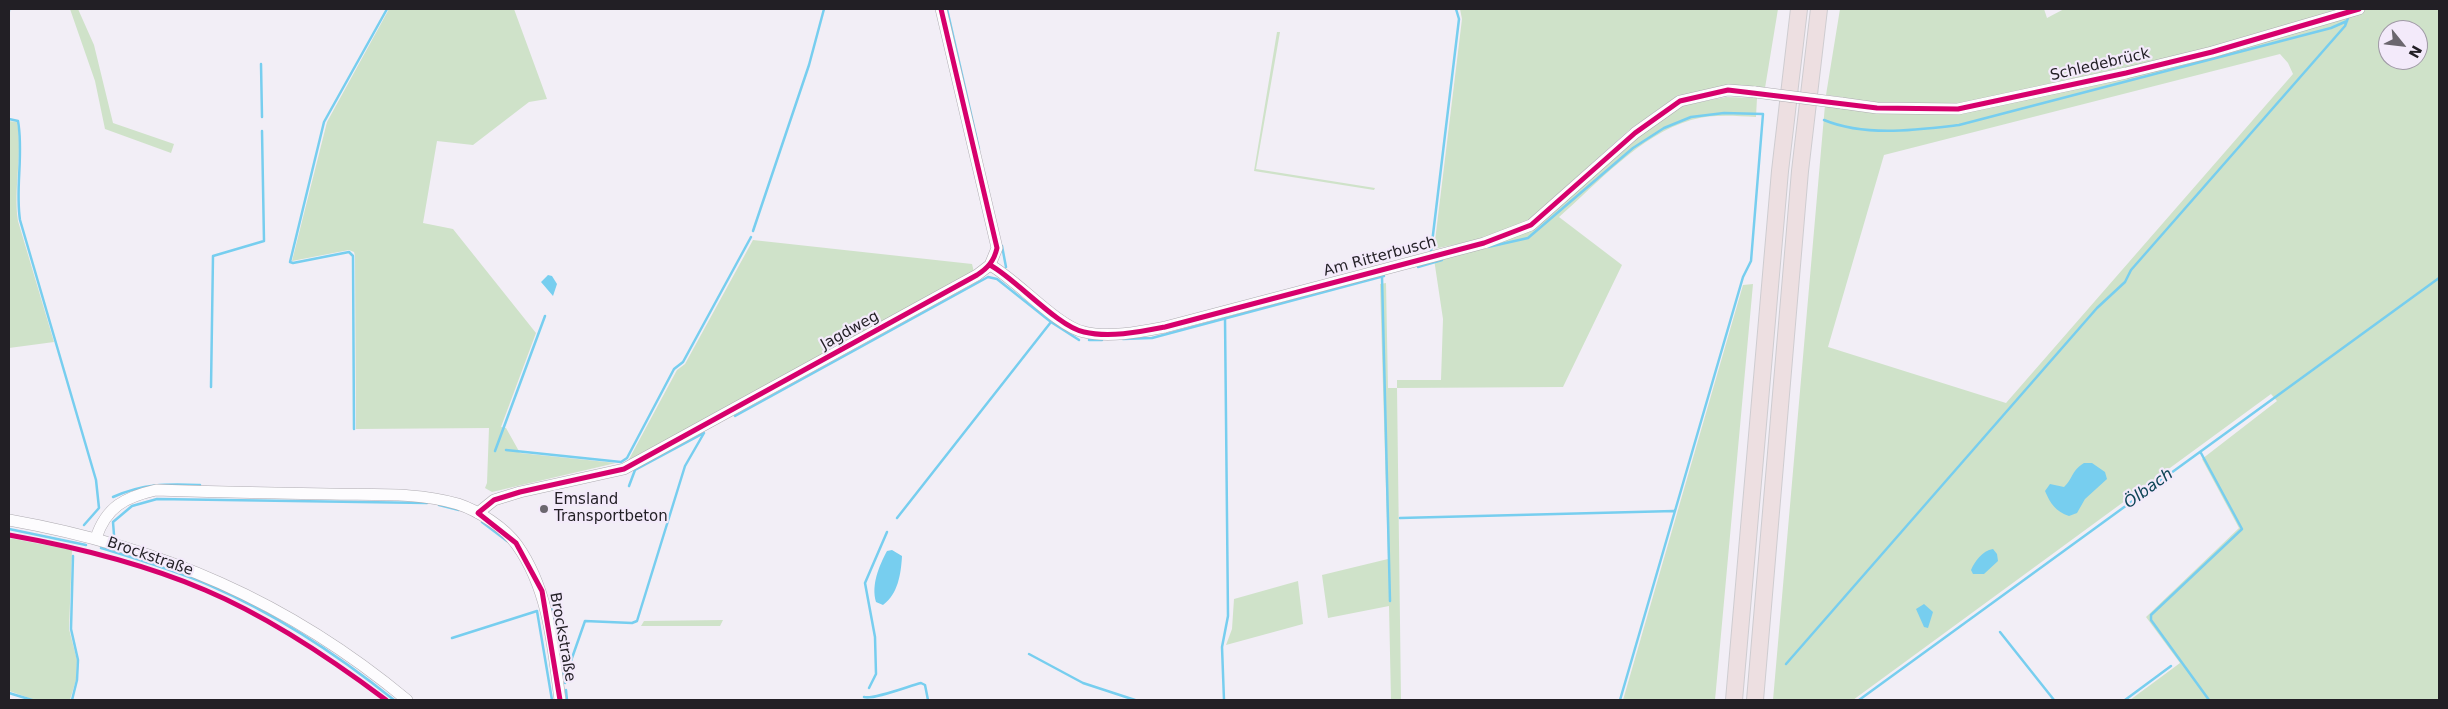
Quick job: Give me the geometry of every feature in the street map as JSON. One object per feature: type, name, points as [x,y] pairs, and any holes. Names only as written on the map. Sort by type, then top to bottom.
[{"type":"highway","points":[[1734,700],[1780,171],[1799,9]]},
{"type":"highway","points":[[1755,700],[1800,171],[1820,9]]},
{"type":"street","points":[[941,9],[997,248],[990,265]]},
{"type":"street","name":"Schledebrück","points":[[1755,92],[1877,108],[1958,109],[2126,73],[2212,52],[2359,9]]},
{"type":"street","name":"Am Ritterbusch","points":[[990,265],[1001,271],[1053,314],[1083,332],[1136,332],[1165,327],[1484,243],[1530,224],[1634,133],[1680,101],[1728,90],[1755,92]]},
{"type":"street","name":"Jagdweg","points":[[478,513],[494,500],[520,492],[624,469],[977,275],[990,265]]},
{"type":"street","name":"Brockstraße","points":[[96,538],[104,519],[117,505],[133,495],[156,490],[416,496],[459,504],[478,513],[516,543],[542,591],[560,700]]},
{"type":"street","name":"Brockstraße","points":[[9,520],[96,538],[159,558],[214,580],[267,604],[331,643],[407,700]]},
{"type":"green space","points":[[70,9],[78,9],[94,45],[113,123],[174,144],[171,153],[105,129],[95,81]]},
{"type":"green space","points":[[389,9],[514,9],[547,99],[529,102],[473,145],[437,141],[423,223],[453,229],[536,333],[501,427],[506,428],[520,453],[616,463],[492,492],[485,488],[487,483],[489,428],[356,429],[354,252],[349,250],[292,261],[327,122]]},
{"type":"green space","points":[[1460,9],[1778,9],[1765,88],[1727,86],[1676,97],[1629,130],[1529,220],[1482,239],[1434,249],[1462,19]]},
{"type":"green space","points":[[1840,9],[2044,9],[2047,18],[2064,9],[2439,9],[2439,700],[2130,700],[2180,663],[2146,617],[2239,528],[2202,459],[2277,401],[2271,394],[1853,700],[1773,700],[1825,105],[1840,107],[1841,97],[1826,95]],"holes":[[[2280,54],[2288,63],[2293,74],[2006,403],[1828,347],[1884,155]]]},
{"type":"green space","points":[[1277,32],[1280,32],[1256,169],[1375,188],[1374,190],[1254,171]]},
{"type":"green space","points":[[1726,97],[1757,98],[1756,117],[1723,116],[1699,118],[1672,127],[1654,137],[1620,161],[1559,217],[1622,265],[1563,387],[1397,388],[1397,380],[1441,380],[1443,319],[1434,259],[1528,230],[1636,136],[1680,106]]},
{"type":"green space","points":[[9,121],[17,122],[19,134],[18,221],[54,342],[9,348]]},
{"type":"green space","points":[[753,240],[972,264],[974,272],[628,461],[677,370],[685,364]]},
{"type":"green space","points":[[1386,283],[1388,388],[1397,388],[1401,700],[1391,700],[1389,606],[1328,618],[1322,575],[1388,559],[1380,284]]},
{"type":"green space","points":[[1753,284],[1715,700],[1623,700],[1743,285]]},
{"type":"green space","points":[[9,538],[72,550],[69,629],[77,660],[76,680],[70,700],[35,700],[9,691]]},
{"type":"green space","points":[[1298,581],[1303,624],[1226,645],[1232,629],[1234,599]]},
{"type":"green space","points":[[723,620],[720,626],[641,626],[644,621]]},
{"type":"water","points":[[548,275],[552,276],[557,284],[553,296],[541,282]]},
{"type":"water","points":[[2084,463],[2092,463],[2105,472],[2107,479],[2085,499],[2077,513],[2069,516],[2054,507],[2045,491],[2050,484],[2064,487],[2077,469]]},
{"type":"water","points":[[1993,549],[1997,554],[1998,561],[1984,574],[1973,574],[1971,570],[1977,560],[1982,554]]},
{"type":"water","points":[[892,550],[902,556],[901,570],[898,583],[892,595],[883,605],[876,602],[875,582],[887,551]]},
{"type":"water","points":[[1924,604],[1933,612],[1928,628],[1924,627],[1916,609]]},
{"type":"waterway","points":[[354,429],[353,256],[349,252],[290,262],[324,122],[387,9]]},
{"type":"waterway","points":[[753,231],[809,65],[824,9]]},
{"type":"waterway","points":[[947,9],[979,149]]},
{"type":"waterway","points":[[1431,251],[1459,19],[1456,9]]},
{"type":"waterway","points":[[1786,664],[2097,308],[2125,282],[2131,270],[2345,26],[2348,18]]},
{"type":"waterway","points":[[1824,120],[1856,129],[1891,131],[1959,125],[2331,28],[2347,21]]},
{"type":"waterway","points":[[261,64],[262,117]]},
{"type":"waterway","points":[[1488,247],[1528,238],[1633,148],[1664,128],[1691,117],[1724,113],[1763,114],[1751,261],[1743,277],[1620,700]]},
{"type":"waterway","points":[[9,119],[18,121],[20,133],[18,195],[20,220],[96,480],[99,508],[84,525]]},
{"type":"waterway","points":[[211,387],[213,256],[264,241],[262,131]]},
{"type":"waterway","points":[[506,450],[621,462],[627,458],[674,369],[683,362],[751,237]]},
{"type":"waterway","points":[[1002,246],[1006,267]]},
{"type":"waterway","points":[[1418,267],[1442,260]]},
{"type":"waterway","points":[[1123,339],[1152,338],[1384,276]]},
{"type":"waterway","points":[[735,416],[988,277],[997,279],[1051,322],[1079,340]]},
{"type":"waterway","points":[[1382,277],[1390,601]]},
{"type":"waterway","name":"Ölbach","points":[[1859,700],[2439,278]]},
{"type":"waterway","points":[[495,451],[545,316]]},
{"type":"waterway","points":[[1224,700],[1222,647],[1228,616],[1225,318]]},
{"type":"waterway","points":[[897,518],[1051,322]]},
{"type":"waterway","points":[[1089,340],[1102,340]]},
{"type":"waterway","points":[[629,486],[635,470],[704,433]]},
{"type":"waterway","points":[[565,683],[566,675],[585,621],[632,623],[637,621],[685,466],[704,433]]},
{"type":"waterway","points":[[2201,453],[2242,529],[2151,615],[2151,620],[2209,700]]},
{"type":"waterway","points":[[113,497],[145,487],[200,485]]},
{"type":"waterway","points":[[114,535],[113,522],[132,506],[157,499],[427,503]]},
{"type":"waterway","points":[[439,505],[459,510]]},
{"type":"waterway","points":[[1400,518],[1674,511]]},
{"type":"waterway","points":[[482,522],[507,541]]},
{"type":"waterway","points":[[9,529],[86,545]]},
{"type":"waterway","points":[[869,688],[876,674],[875,637],[865,583],[887,532]]},
{"type":"waterway","points":[[101,548],[155,565],[234,596],[306,636],[394,700]]},
{"type":"waterway","points":[[72,700],[77,680],[78,660],[71,629],[73,556]]},
{"type":"waterway","points":[[551,606],[554,620]]},
{"type":"waterway","points":[[452,638],[537,611],[552,700]]},
{"type":"waterway","points":[[2000,632],[2054,700]]},
{"type":"waterway","points":[[1029,654],[1083,683],[1135,700]]},
{"type":"waterway","points":[[561,665],[564,679]]},
{"type":"waterway","points":[[2125,700],[2171,666]]},
{"type":"waterway","points":[[864,697],[883,695],[921,683],[925,685],[928,700]]},
{"type":"waterway","points":[[566,690],[567,700]]},
{"type":"waterway","points":[[9,693],[32,700]]},
{"type":"cycle path","points":[[560,700],[542,591],[516,543],[478,513],[494,500],[520,492],[624,469],[977,275],[987,267],[996,253],[997,248],[941,9]]},
{"type":"cycle path","points":[[990,265],[1062,321],[1084,332],[1124,334],[1155,329],[1484,243],[1531,225],[1635,133],[1680,101],[1728,90],[1877,108],[1958,109],[2126,73],[2212,52],[2359,9]]},
{"type":"cycle path","points":[[9,535],[59,545],[133,564],[205,590],[252,613],[298,639],[386,700]]},
{"type":"place","name":"Emsland Transportbeton","points":[[544,509]]}]
